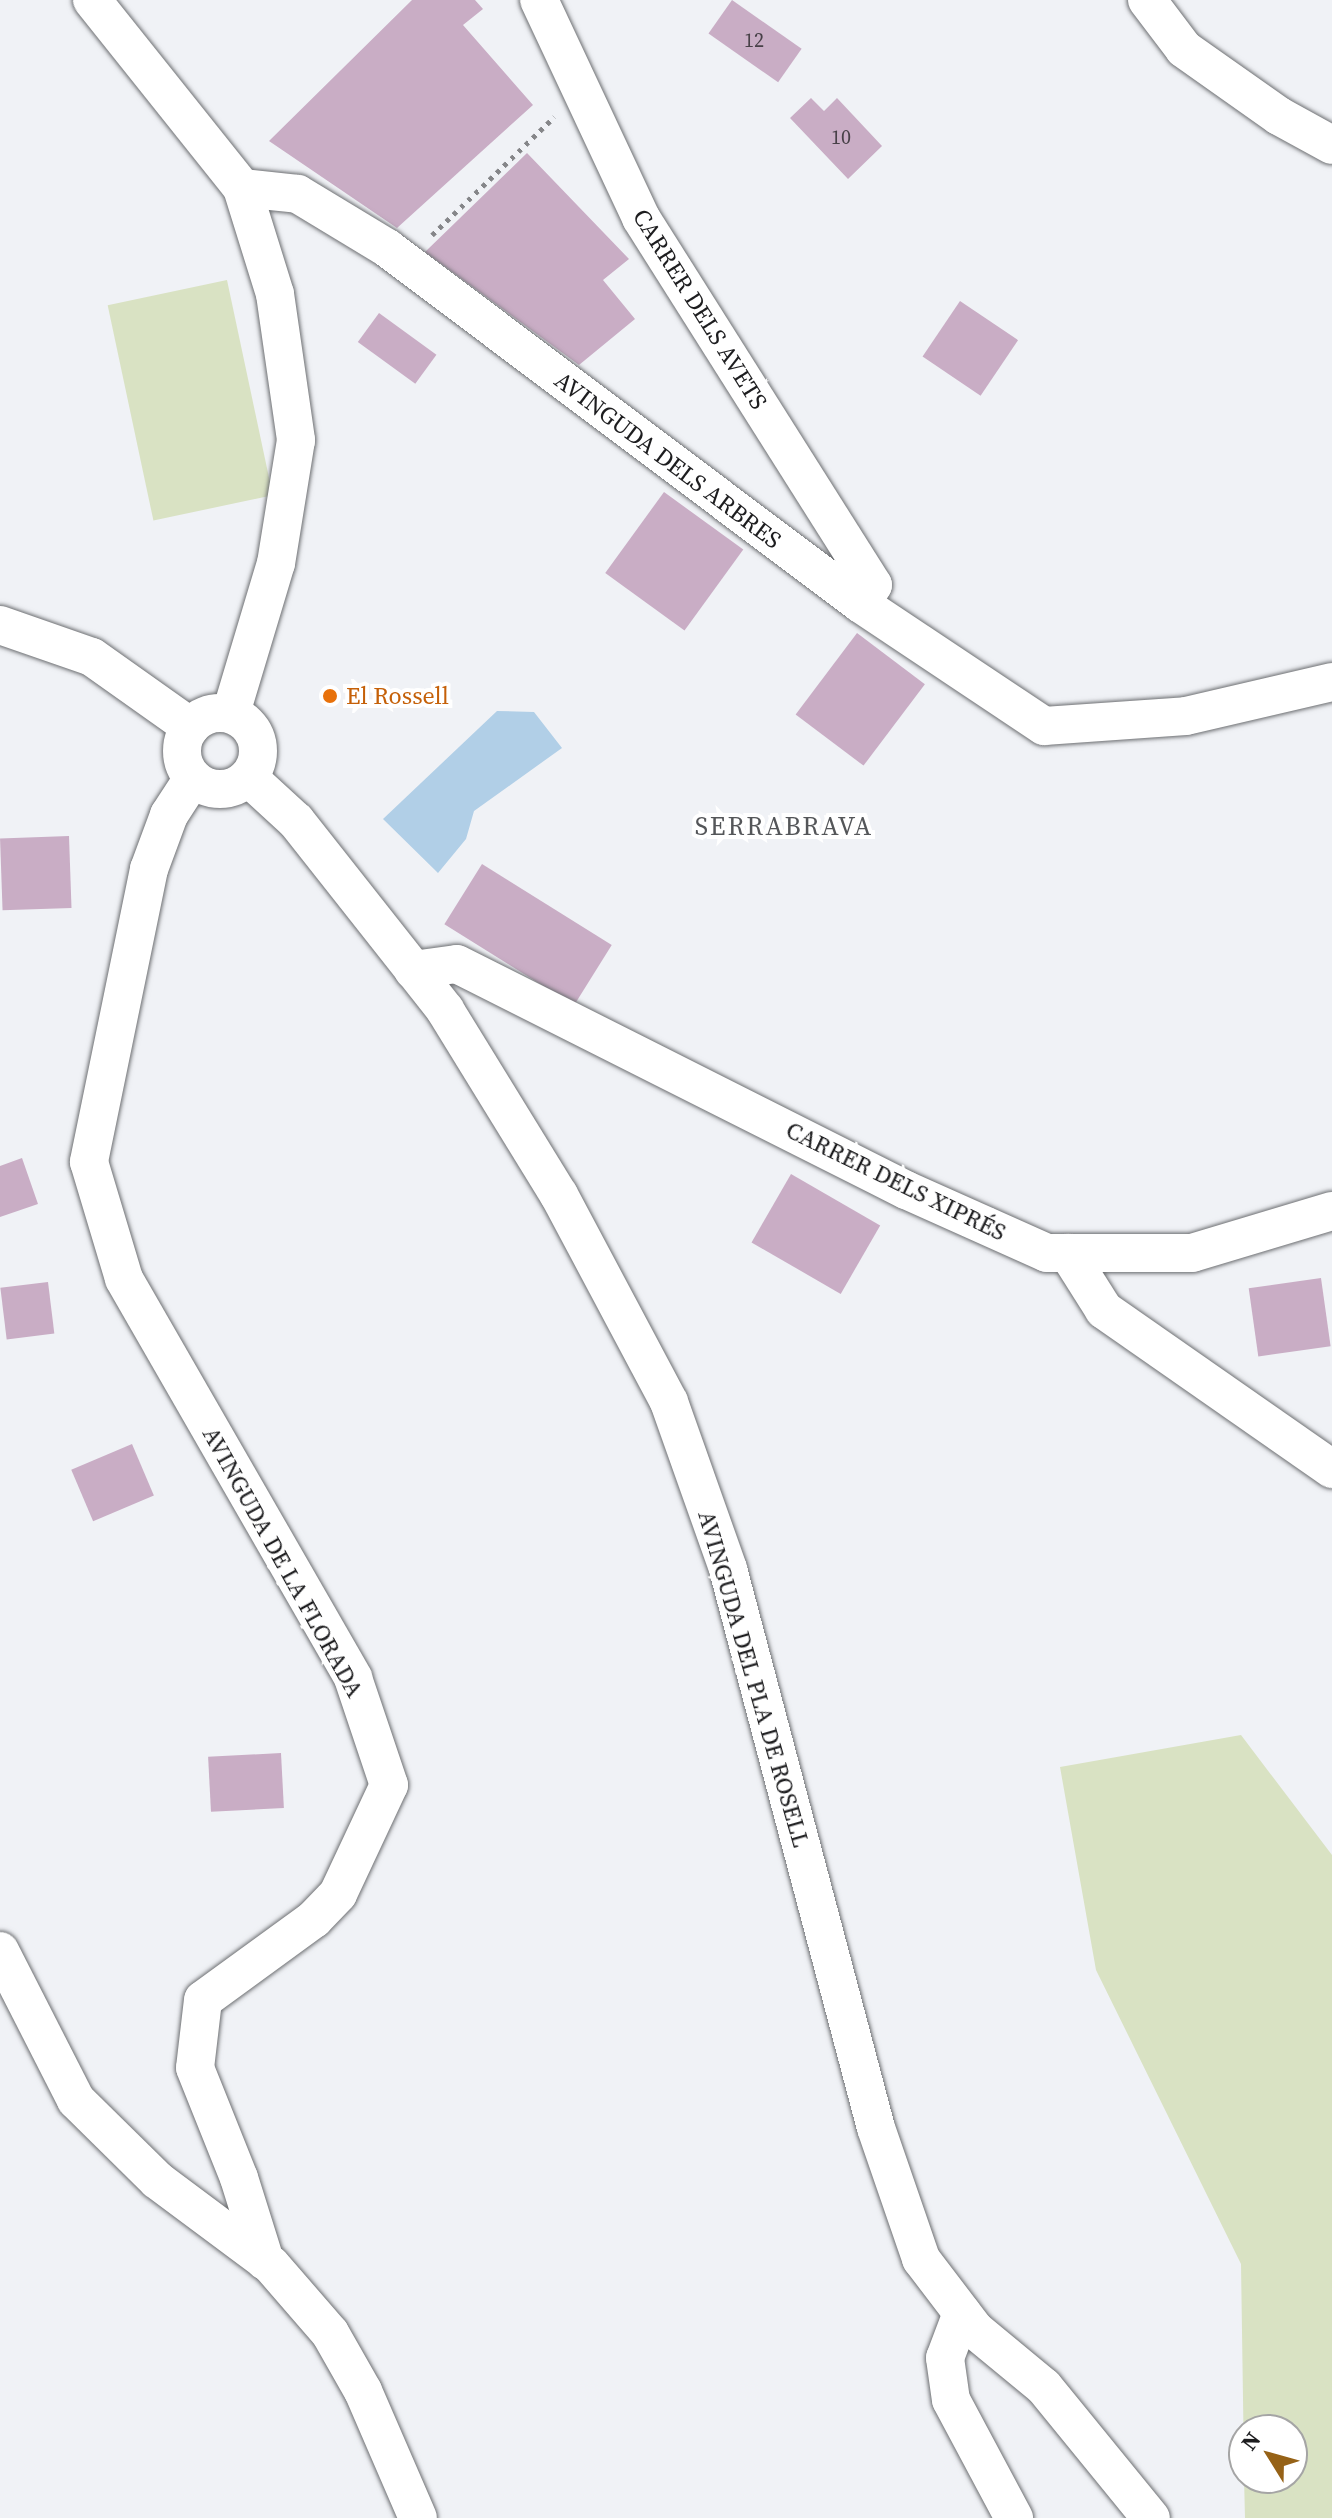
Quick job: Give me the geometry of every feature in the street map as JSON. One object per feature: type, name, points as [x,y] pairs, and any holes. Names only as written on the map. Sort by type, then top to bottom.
[{"type":"street","points":[[92,0],[242,188],[275,294],[296,440],[276,563],[231,713]]},
{"type":"street","name":"CARRER DELS AVETS","points":[[539,0],[641,218],[873,585],[861,604]]},
{"type":"street","points":[[1147,0],[1184,49],[1279,116],[1332,145]]},
{"type":"street","name":"AVINGUDA DELS ARBRES","points":[[242,188],[298,194],[405,261],[861,604],[1044,726],[1186,716],[1332,682]]},
{"type":"street","points":[[0,625],[92,657],[191,727]]},
{"type":"street","points":[[231,713],[255,734],[259,750],[248,777],[225,789],[208,787],[193,778],[182,748],[191,727],[209,714],[231,713]]},
{"type":"street","name":"AVINGUDA DEL PLA DE ROSELL","points":[[248,777],[296,821],[445,1010],[559,1195],[669,1402],[728,1569],[876,2128],[921,2259],[962,2313],[1044,2387],[1151,2518]]},
{"type":"street","name":"AVINGUDA DE LA FLORADA","points":[[193,778],[169,815],[149,869],[89,1162],[124,1279],[353,1678],[389,1785],[338,1894],[314,1919],[203,2000],[195,2068],[239,2178],[265,2261]]},
{"type":"street","name":"CARRER DELS XIPRÉS","points":[[413,970],[457,964],[906,1190],[1047,1253],[1192,1253],[1332,1211]]},
{"type":"street","points":[[1068,1253],[1104,1310],[1332,1469]]},
{"type":"street","points":[[0,1951],[76,2100],[157,2180],[265,2261],[330,2333],[363,2391],[418,2518]]},
{"type":"street","points":[[962,2313],[945,2358],[951,2400],[1014,2518]]},
{"type":"path","points":[[405,261],[582,91]]},
{"type":"green space","points":[[227,280],[273,495],[153,521],[108,305]]},
{"type":"green space","points":[[1241,1735],[1332,1855],[1332,2518],[1245,2518],[1244,2494],[1308,2494],[1308,2414],[1243,2414],[1241,2264],[1096,1970],[1060,1767]]},
{"type":"water","points":[[497,711],[534,712],[562,748],[474,811],[466,839],[438,873],[383,819]]},
{"type":"building","points":[[412,0],[475,0],[483,9],[463,25],[533,105],[397,228],[269,141]]},
{"type":"building","points":[[732,0],[802,49],[778,82],[708,34]]},
{"type":"building","points":[[811,98],[824,111],[837,98],[882,146],[848,179],[790,118]]},
{"type":"building","points":[[527,153],[629,259],[603,280],[635,319],[579,365],[425,252]]},
{"type":"building","points":[[960,301],[1018,340],[981,396],[923,357]]},
{"type":"building","points":[[379,313],[436,355],[415,384],[358,342]]},
{"type":"building","points":[[664,492],[743,550],[685,631],[605,573]]},
{"type":"building","points":[[857,633],[925,684],[863,766],[796,714]]},
{"type":"building","points":[[69,836],[72,908],[3,910],[0,838]]},
{"type":"building","points":[[482,864],[612,945],[574,1005],[444,924]]},
{"type":"building","points":[[22,1158],[38,1204],[0,1217],[0,1166]]},
{"type":"building","points":[[791,1174],[880,1226],[841,1294],[752,1242]]},
{"type":"building","points":[[1321,1278],[1331,1346],[1258,1356],[1249,1288]]},
{"type":"building","points":[[48,1282],[54,1334],[7,1339],[0,1288]]},
{"type":"building","points":[[132,1444],[154,1496],[93,1521],[71,1470]]},
{"type":"building","points":[[281,1753],[284,1808],[211,1812],[208,1757]]},
{"type":"place","name":"El Rossell","points":[[330,696]]},
{"type":"district","name":"SERRABRAVA","points":[[784,827]]}]
